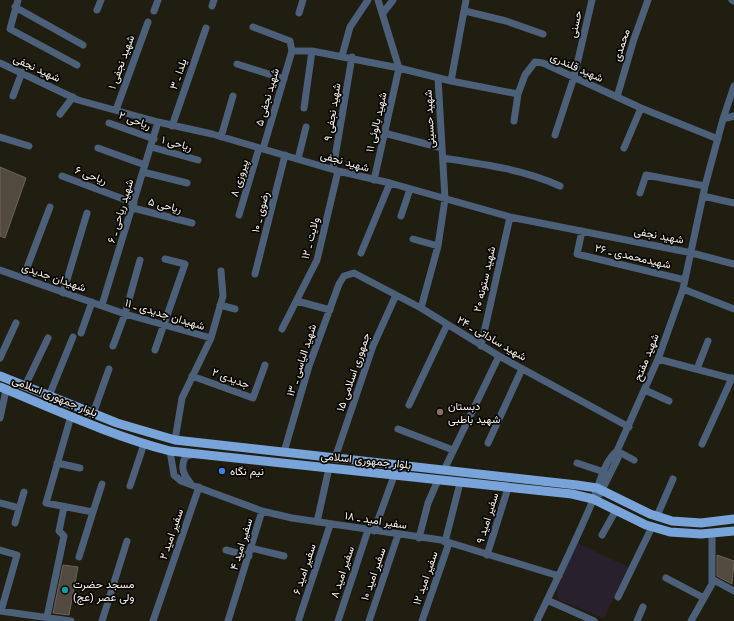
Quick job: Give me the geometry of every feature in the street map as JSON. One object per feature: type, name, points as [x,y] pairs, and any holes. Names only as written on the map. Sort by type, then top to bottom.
[{"type":"main road","name":"بلوار جمهوری اسلامی","points":[[0,376],[139,431],[175,440],[600,489],[657,516],[672,521],[701,522],[734,520]]},
{"type":"main road","name":"بلوار جمهوری اسلامی","points":[[3,388],[144,444],[170,452],[572,494],[594,499],[652,526],[670,532],[712,533],[734,531]]},
{"type":"main road","points":[[220,457],[222,446]]},
{"type":"street","points":[[97,10],[101,0]]},
{"type":"street","points":[[154,11],[158,0]]},
{"type":"street","points":[[299,13],[303,0]]},
{"type":"street","points":[[342,56],[350,27],[368,0]]},
{"type":"street","points":[[378,0],[399,68]]},
{"type":"street","points":[[382,13],[393,0]]},
{"type":"street","points":[[451,81],[466,0]]},
{"type":"street","name":"حسنی","points":[[555,135],[574,77],[592,0]]},
{"type":"street","name":"محمدی","points":[[617,97],[634,39],[648,0]]},
{"type":"street","points":[[77,65],[10,29],[16,4],[82,45]]},
{"type":"street","points":[[465,11],[506,21],[543,34]]},
{"type":"street","name":"شهید نجفی ۱","points":[[116,110],[148,22]]},
{"type":"street","points":[[253,27],[290,41],[292,51]]},
{"type":"street","name":"یلدا ـ ۳","points":[[172,126],[206,28]]},
{"type":"street","name":"شهید حسینی","points":[[292,51],[312,51],[352,57],[438,78],[445,199],[438,246],[421,308]]},
{"type":"street","name":"شهید نجفی ۵","points":[[261,148],[292,51]]},
{"type":"street","points":[[304,108],[312,51]]},
{"type":"street","name":"شهید نجفی ۹","points":[[336,170],[352,57]]},
{"type":"street","name":"شهید قلندری","points":[[518,94],[525,75],[535,62],[543,63],[641,108],[718,140]]},
{"type":"street","name":"شهید نجفی","points":[[0,63],[73,97],[172,126],[221,137],[510,217],[692,253],[734,264]]},
{"type":"street","points":[[237,64],[284,79]]},
{"type":"street","name":"شهید بالوئی ۱۱","points":[[374,180],[399,68]]},
{"type":"street","points":[[13,96],[22,72]]},
{"type":"street","points":[[438,78],[518,94],[514,121]]},
{"type":"street","name":"شهید مفتح","points":[[537,621],[600,489],[604,472],[629,427],[658,359],[683,290],[705,186],[723,119],[733,91]]},
{"type":"street","points":[[221,137],[233,96]]},
{"type":"street","points":[[60,114],[73,97]]},
{"type":"street","points":[[624,148],[641,108]]},
{"type":"street","points":[[723,119],[734,116]]},
{"type":"street","name":"شهید ریاحی ـ ۶","points":[[102,305],[158,122]]},
{"type":"street","name":"ریاحی ۲","points":[[109,123],[154,139]]},
{"type":"street","points":[[298,159],[306,127]]},
{"type":"street","points":[[384,133],[442,148]]},
{"type":"street","points":[[0,138],[29,146]]},
{"type":"street","name":"ریاحی ۱","points":[[151,147],[198,160]]},
{"type":"street","points":[[98,148],[144,168],[187,183]]},
{"type":"street","name":"پیروزی ۸","points":[[239,215],[261,148]]},
{"type":"street","name":"رضوی ـ ۱۰","points":[[255,274],[285,155]]},
{"type":"street","points":[[442,158],[495,165],[538,177],[560,186]]},
{"type":"street","name":"ولایت ـ ۱۲","points":[[282,329],[317,260],[336,170]]},
{"type":"street","points":[[640,193],[646,175],[705,186]]},
{"type":"street","name":"ریاحی ۶","points":[[62,176],[133,205]]},
{"type":"street","points":[[361,253],[390,183]]},
{"type":"street","points":[[401,216],[410,189]]},
{"type":"street","points":[[703,196],[734,203]]},
{"type":"street","name":"ریاحی ۵","points":[[133,205],[192,223]]},
{"type":"street","points":[[23,278],[50,208]]},
{"type":"street","points":[[63,293],[87,213]]},
{"type":"street","name":"شهید ستونه ۲۰","points":[[481,346],[510,217]]},
{"type":"street","name":"شهیدمحمدی ـ ۲۶","points":[[582,231],[577,254],[685,280]]},
{"type":"street","points":[[413,239],[438,246]]},
{"type":"street","points":[[155,350],[185,264],[165,258]]},
{"type":"street","points":[[113,346],[125,314],[140,260]]},
{"type":"street","name":"شهیدان جدیدی","points":[[0,270],[63,293],[102,305]]},
{"type":"street","points":[[210,338],[223,296],[221,271]]},
{"type":"street","name":"شهید ساداتی ـ ۲۴","points":[[344,276],[354,273],[421,308],[481,346],[629,427]]},
{"type":"street","name":"شهید الیاسی ـ ۱۳","points":[[284,452],[309,366],[344,276]]},
{"type":"street","points":[[683,290],[734,310]]},
{"type":"street","name":"جمهوری اسلامی ۱۵","points":[[335,458],[373,346],[396,295]]},
{"type":"street","points":[[297,301],[330,310]]},
{"type":"street","points":[[81,333],[92,302]]},
{"type":"street","name":"شهیدان جدیدی ـ ۱۱","points":[[102,305],[125,314],[210,338],[182,398],[175,440]]},
{"type":"street","points":[[220,305],[235,309]]},
{"type":"street","points":[[0,358],[16,323]]},
{"type":"street","points":[[409,405],[446,325]]},
{"type":"street","points":[[25,386],[48,338]]},
{"type":"street","points":[[49,396],[73,338]]},
{"type":"street","points":[[697,369],[708,341]]},
{"type":"street","points":[[444,470],[499,356]]},
{"type":"street","points":[[658,359],[733,378],[702,444]]},
{"type":"street","name":"جدیدی ۲","points":[[192,376],[253,398],[265,366]]},
{"type":"street","points":[[93,414],[109,369]]},
{"type":"street","points":[[488,443],[522,369]]},
{"type":"street","points":[[0,418],[3,388]]},
{"type":"street","points":[[645,390],[669,400]]},
{"type":"street","points":[[71,416],[46,503],[93,512]]},
{"type":"street","points":[[398,429],[453,450]]},
{"type":"street","points":[[130,486],[144,444]]},
{"type":"street","points":[[617,451],[634,460]]},
{"type":"street","points":[[600,489],[618,458],[617,451]]},
{"type":"street","name":"سفیر امید ـ ۱۸","points":[[170,452],[174,475],[181,481],[262,511],[317,522],[447,542],[559,576]]},
{"type":"street","points":[[193,454],[185,457],[182,469],[184,475],[195,486]]},
{"type":"street","points":[[58,463],[80,468]]},
{"type":"street","points":[[577,463],[604,472]]},
{"type":"street","name":"سفیر امید ۸","points":[[338,621],[371,531],[385,504],[398,465]]},
{"type":"street","points":[[317,522],[329,468]]},
{"type":"street","points":[[657,516],[673,479]]},
{"type":"street","points":[[419,538],[427,508],[438,480]]},
{"type":"street","name":"سفیر امید ۱۲","points":[[422,621],[447,542],[460,483]]},
{"type":"street","points":[[79,557],[102,484]]},
{"type":"street","name":"سفیر امید ۲","points":[[153,621],[165,588],[195,486]]},
{"type":"street","name":"سفیر امید ۹","points":[[487,555],[508,488]]},
{"type":"street","points":[[15,523],[24,492]]},
{"type":"street","points":[[0,503],[19,508]]},
{"type":"street","points":[[47,617],[64,536],[59,531],[64,507]]},
{"type":"street","points":[[602,535],[616,510]]},
{"type":"street","name":"سفیر امید ۴","points":[[228,621],[262,511]]},
{"type":"street","name":"سفیر امید ۶","points":[[300,619],[330,524]]},
{"type":"street","points":[[618,597],[652,526]]},
{"type":"street","points":[[691,621],[712,582],[712,533]]},
{"type":"street","name":"سفیر امید ۱۰","points":[[369,621],[398,535]]},
{"type":"street","points":[[102,621],[127,541]]},
{"type":"street","points":[[251,548],[284,556]]},
{"type":"street","points":[[0,550],[18,554],[1,611],[70,621]]},
{"type":"street","points":[[226,550],[249,556]]},
{"type":"street","points":[[666,578],[704,598]]},
{"type":"street","points":[[712,582],[734,591]]},
{"type":"street","points":[[547,600],[594,621]]},
{"type":"street","points":[[636,621],[643,607]]},
{"type":"shaded area","points":[[577,543],[628,567],[604,618],[559,600],[556,590]]},
{"type":"building","points":[[0,167],[26,178],[5,238],[0,236]]},
{"type":"building","points":[[717,555],[734,561],[732,584],[717,576]]},
{"type":"building","name":"مسجد حضرت ولی عصر (عج)","points":[[63,565],[78,567],[69,615],[53,613]]},
{"type":"place","name":"دبستان شهید باطبی","points":[[440,412]]},
{"type":"place","name":"نیم نگاه","points":[[222,471]]},
{"type":"place","name":"مسجد حضرت ولی عصر (عج)","points":[[65,590]]}]
